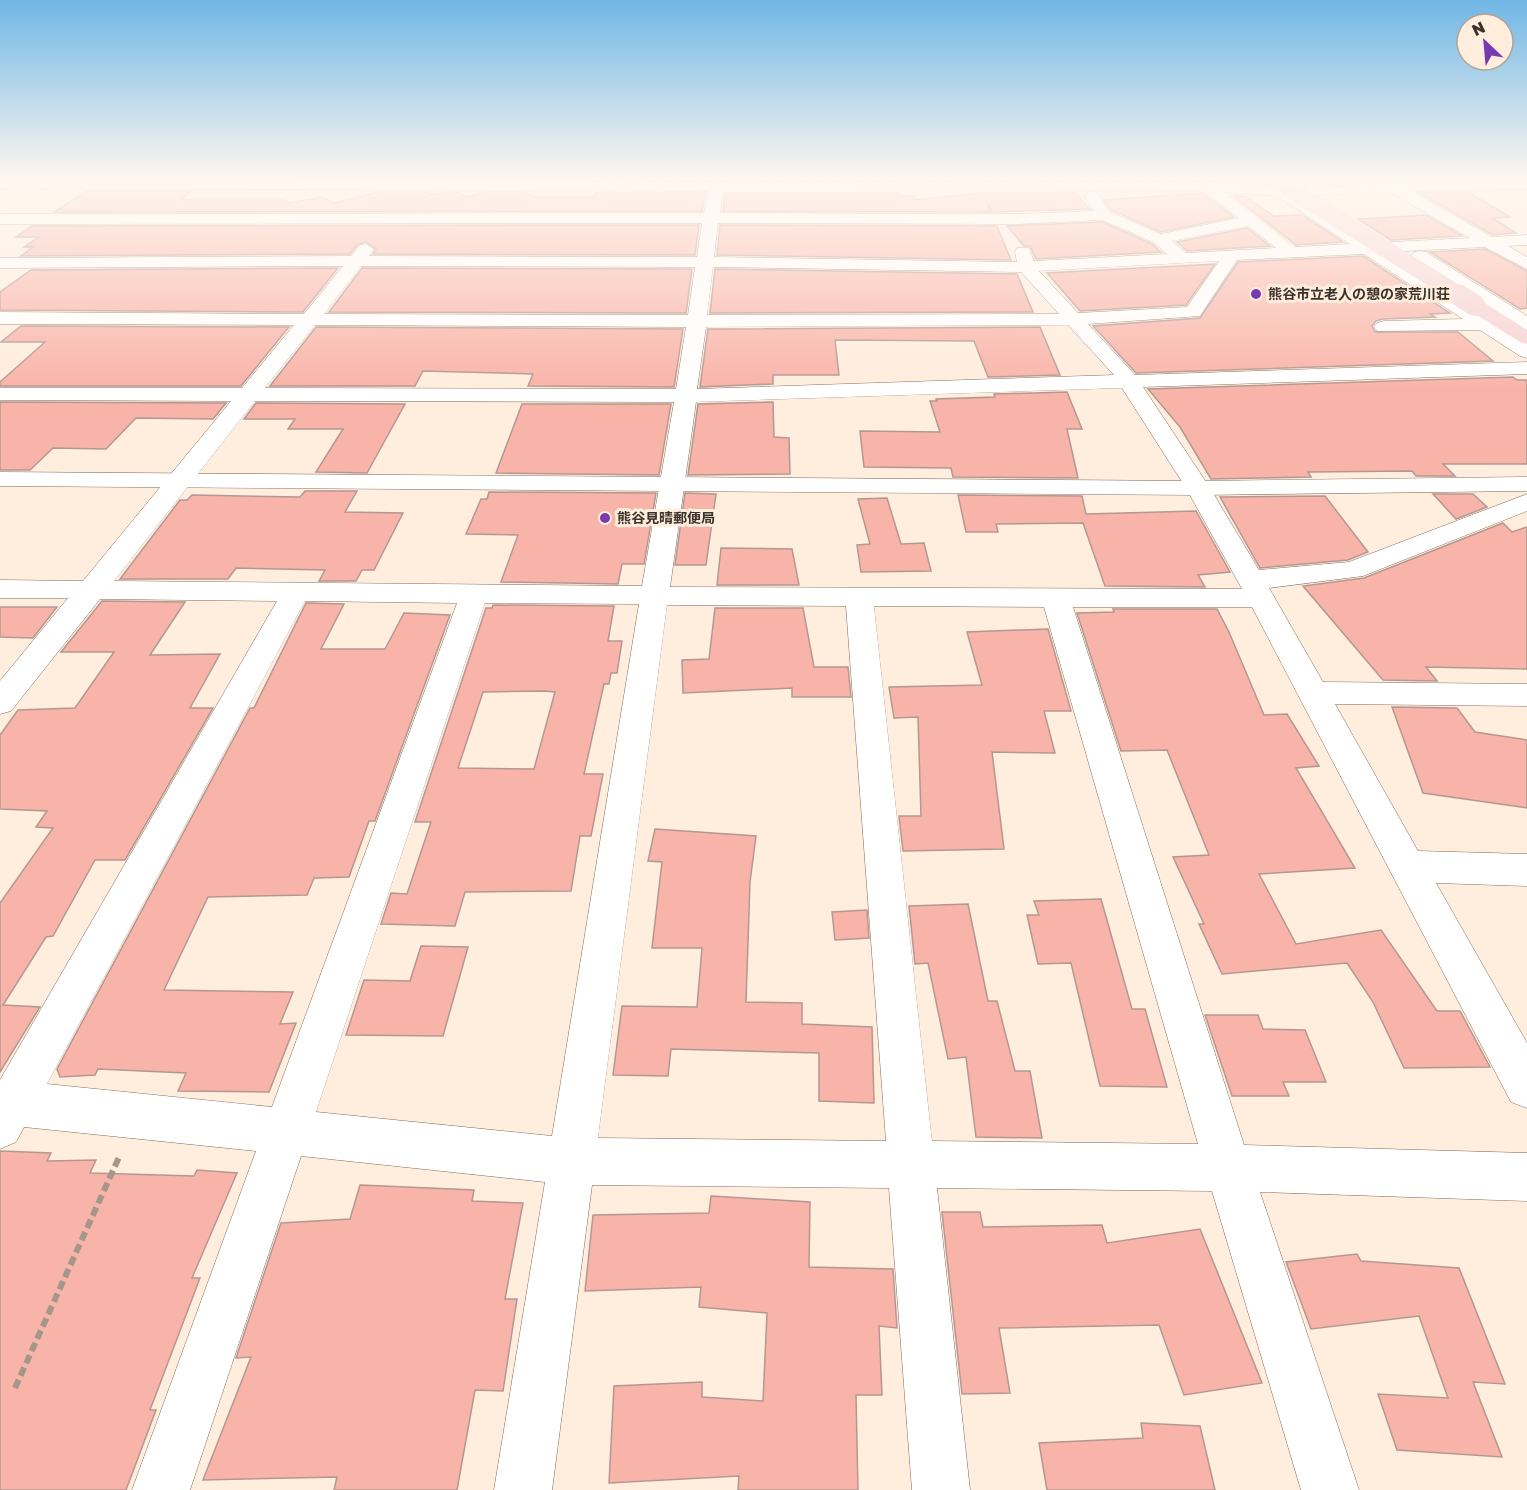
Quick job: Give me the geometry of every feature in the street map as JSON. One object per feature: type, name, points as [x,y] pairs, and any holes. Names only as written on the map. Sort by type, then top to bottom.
[{"type":"highway","points":[[1377,250],[1480,315],[1527,338]]},
{"type":"street","points":[[59,262],[75,250]]},
{"type":"street","points":[[0,703],[365,250]]},
{"type":"street","points":[[523,1490],[707,250]]},
{"type":"street","points":[[1023,250],[1026,266],[1128,381],[1198,488],[1256,588],[1527,1086]]},
{"type":"street","points":[[1172,250],[1182,258]]},
{"type":"street","points":[[1289,250],[1292,252]]},
{"type":"street","points":[[0,263],[705,262],[1026,266],[1338,250]]},
{"type":"street","points":[[1369,250],[1480,315],[1527,352]]},
{"type":"street","points":[[1410,250],[1527,324]]},
{"type":"street","points":[[1501,250],[1527,264]]},
{"type":"street","points":[[0,318],[1074,320],[1193,312],[1229,260],[1227,256]]},
{"type":"street","points":[[9,281],[36,263]]},
{"type":"street","points":[[1384,327],[1480,315]]},
{"type":"street","points":[[0,394],[686,396],[1527,368]]},
{"type":"street","points":[[0,479],[1525,490]]},
{"type":"street","points":[[0,590],[1056,599],[1256,588],[1272,579],[1353,570],[1525,490]]},
{"type":"street","points":[[296,592],[4,1111],[138,1116],[572,1161],[1228,1168],[1527,1177]]},
{"type":"street","points":[[161,1490],[474,595]]},
{"type":"street","points":[[860,598],[941,1490]]},
{"type":"street","points":[[1056,599],[1228,1168],[1330,1490]]},
{"type":"street","points":[[1313,693],[1527,695]]},
{"type":"street","points":[[1408,866],[1527,870]]},
{"type":"path","points":[[15,1388],[138,1116]]},
{"type":"building","points":[[30,250],[354,250],[350,254],[21,256]]},
{"type":"building","points":[[376,250],[696,250],[695,255],[373,254]]},
{"type":"building","points":[[718,250],[1007,250],[1011,260],[717,255]]},
{"type":"building","points":[[1032,250],[1158,250],[1161,252],[1036,259]]},
{"type":"building","points":[[1486,250],[1527,271],[1527,308],[1520,309],[1430,252]]},
{"type":"building","points":[[1363,256],[1450,313],[1430,314],[1435,317],[1383,319],[1376,321],[1372,326],[1375,332],[1458,332],[1493,361],[1136,373],[1093,326],[1200,318],[1238,262]]},
{"type":"building","points":[[1215,264],[1186,305],[1080,311],[1047,273]]},
{"type":"building","points":[[338,268],[303,312],[0,310],[0,292],[31,270]]},
{"type":"building","points":[[362,268],[692,269],[686,313],[329,312]]},
{"type":"building","points":[[715,269],[1017,274],[1033,312],[710,313]]},
{"type":"building","points":[[21,326],[289,327],[241,386],[0,386],[0,382],[45,342],[1,342]]},
{"type":"building","points":[[316,327],[683,329],[674,387],[528,386],[533,374],[423,371],[415,386],[270,386]]},
{"type":"building","points":[[1040,327],[1060,375],[988,377],[974,341],[835,340],[839,375],[773,375],[773,384],[700,387],[708,329]]},
{"type":"building","points":[[1513,377],[1517,380],[1527,380],[1527,464],[1443,464],[1455,476],[1416,476],[1412,471],[1308,472],[1311,477],[1211,479],[1180,427],[1148,389]]},
{"type":"building","points":[[1067,392],[1082,429],[1067,429],[1078,478],[953,477],[951,468],[864,467],[860,431],[940,432],[930,401],[995,397],[994,394]]},
{"type":"building","points":[[0,402],[226,403],[213,419],[136,418],[106,449],[53,448],[30,470],[0,470]]},
{"type":"building","points":[[773,402],[774,437],[789,438],[790,474],[688,475],[698,404]]},
{"type":"building","points":[[256,403],[405,404],[367,473],[316,472],[343,429],[288,429],[295,419],[244,419]]},
{"type":"building","points":[[522,404],[671,404],[659,475],[496,473]]},
{"type":"building","points":[[305,491],[357,491],[345,512],[403,513],[374,570],[362,570],[356,581],[319,581],[325,570],[236,568],[228,579],[120,579],[180,500],[187,500],[192,495],[300,497]]},
{"type":"building","points":[[489,492],[656,493],[644,564],[622,564],[618,584],[501,582],[518,535],[466,534],[481,499],[487,499]]},
{"type":"building","points":[[685,493],[716,494],[706,565],[675,565]]},
{"type":"building","points":[[1433,494],[1473,494],[1487,507],[1456,519]]},
{"type":"building","points":[[958,495],[1082,496],[1086,514],[1196,511],[1230,572],[1198,575],[1205,587],[1105,586],[1083,523],[996,524],[998,532],[966,532]]},
{"type":"building","points":[[1325,496],[1368,552],[1348,560],[1260,568],[1220,497]]},
{"type":"building","points":[[887,498],[901,544],[924,543],[931,571],[861,572],[857,545],[870,544],[858,499]]},
{"type":"building","points":[[1503,523],[1512,532],[1527,527],[1527,669],[1426,667],[1437,681],[1383,680],[1303,586],[1364,578]]},
{"type":"building","points":[[721,548],[792,549],[799,585],[717,585]]},
{"type":"building","points":[[102,601],[185,602],[150,655],[220,654],[190,708],[213,708],[125,860],[95,860],[53,936],[46,937],[3,1005],[40,1007],[0,1072],[0,903],[53,828],[36,827],[47,811],[0,809],[0,735],[18,710],[75,708],[114,652],[61,652]]},
{"type":"building","points":[[306,603],[344,604],[321,649],[385,649],[404,613],[450,615],[375,821],[369,821],[349,877],[314,878],[307,895],[208,897],[164,990],[293,992],[280,1024],[296,1023],[269,1092],[178,1091],[186,1073],[98,1069],[95,1075],[60,1077],[57,1069],[250,708],[254,708]]},
{"type":"building","points":[[493,605],[614,606],[608,641],[622,641],[617,673],[611,673],[609,684],[604,684],[584,774],[603,774],[591,836],[580,836],[571,891],[465,892],[455,926],[381,924],[391,893],[407,894],[431,822],[415,822],[486,608],[492,608]],"holes":[[[483,692],[555,692],[534,769],[458,768]]]},
{"type":"building","points":[[0,607],[57,607],[33,638],[0,637]]},
{"type":"building","points":[[715,608],[803,608],[814,667],[848,667],[851,697],[792,697],[792,688],[683,693],[682,660],[709,659]]},
{"type":"building","points":[[1113,609],[1217,609],[1264,715],[1287,714],[1319,766],[1296,768],[1355,868],[1259,874],[1296,944],[1381,930],[1437,1011],[1460,1011],[1490,1067],[1404,1068],[1373,1002],[1347,963],[1222,974],[1199,924],[1204,924],[1173,857],[1209,855],[1167,750],[1121,751],[1077,613],[1114,612]]},
{"type":"building","points":[[1048,629],[1071,711],[1044,711],[1055,753],[992,752],[1004,849],[903,851],[899,816],[921,816],[918,717],[894,718],[889,687],[982,685],[967,632]]},
{"type":"building","points":[[1392,707],[1457,708],[1475,732],[1527,740],[1527,808],[1423,793]]},
{"type":"building","points":[[655,829],[756,836],[750,882],[746,1002],[802,1003],[802,1024],[872,1027],[874,1103],[819,1101],[819,1053],[671,1049],[668,1076],[613,1075],[622,1006],[697,1007],[702,948],[652,948],[662,862],[648,861]]},
{"type":"building","points":[[1101,899],[1132,1009],[1145,1009],[1167,1087],[1100,1086],[1071,963],[1038,964],[1027,915],[1039,915],[1034,901]]},
{"type":"building","points":[[968,904],[988,1001],[997,1001],[1015,1071],[1030,1071],[1042,1138],[976,1137],[966,1057],[948,1059],[928,963],[915,964],[909,906]]},
{"type":"building","points":[[867,910],[869,938],[835,940],[832,912]]},
{"type":"building","points":[[421,946],[468,947],[443,1036],[346,1035],[364,980],[410,981]]},
{"type":"building","points":[[1205,1015],[1258,1015],[1263,1029],[1305,1030],[1326,1082],[1283,1082],[1289,1096],[1232,1096]]},
{"type":"building","points":[[0,1151],[51,1153],[47,1161],[96,1160],[90,1173],[194,1176],[197,1170],[237,1173],[192,1278],[200,1278],[150,1410],[156,1410],[126,1490],[0,1490]]},
{"type":"building","points":[[360,1185],[474,1190],[472,1201],[523,1203],[505,1299],[517,1299],[503,1391],[475,1390],[457,1490],[334,1490],[337,1477],[203,1480],[251,1357],[236,1358],[281,1223],[350,1219]]},
{"type":"building","points":[[711,1196],[810,1202],[809,1267],[893,1269],[897,1328],[879,1326],[882,1395],[856,1395],[858,1490],[738,1490],[739,1476],[609,1483],[614,1386],[702,1382],[702,1397],[763,1401],[767,1313],[699,1307],[701,1287],[585,1291],[593,1215],[709,1213]]},
{"type":"building","points":[[942,1212],[980,1212],[983,1227],[1102,1225],[1107,1243],[1200,1229],[1262,1383],[1184,1395],[1159,1325],[999,1328],[1010,1393],[962,1394]]},
{"type":"building","points":[[1357,1254],[1361,1261],[1459,1268],[1505,1384],[1473,1382],[1502,1457],[1397,1450],[1378,1394],[1448,1398],[1419,1316],[1311,1329],[1286,1262]]},
{"type":"building","points":[[1141,1423],[1200,1426],[1215,1490],[1047,1490],[1039,1443],[1143,1438]]},
{"type":"place","name":"熊谷市立老人の憩の家荒川荘","points":[[1256,294]]},
{"type":"place","name":"熊谷見晴郵便局","points":[[605,518]]}]
